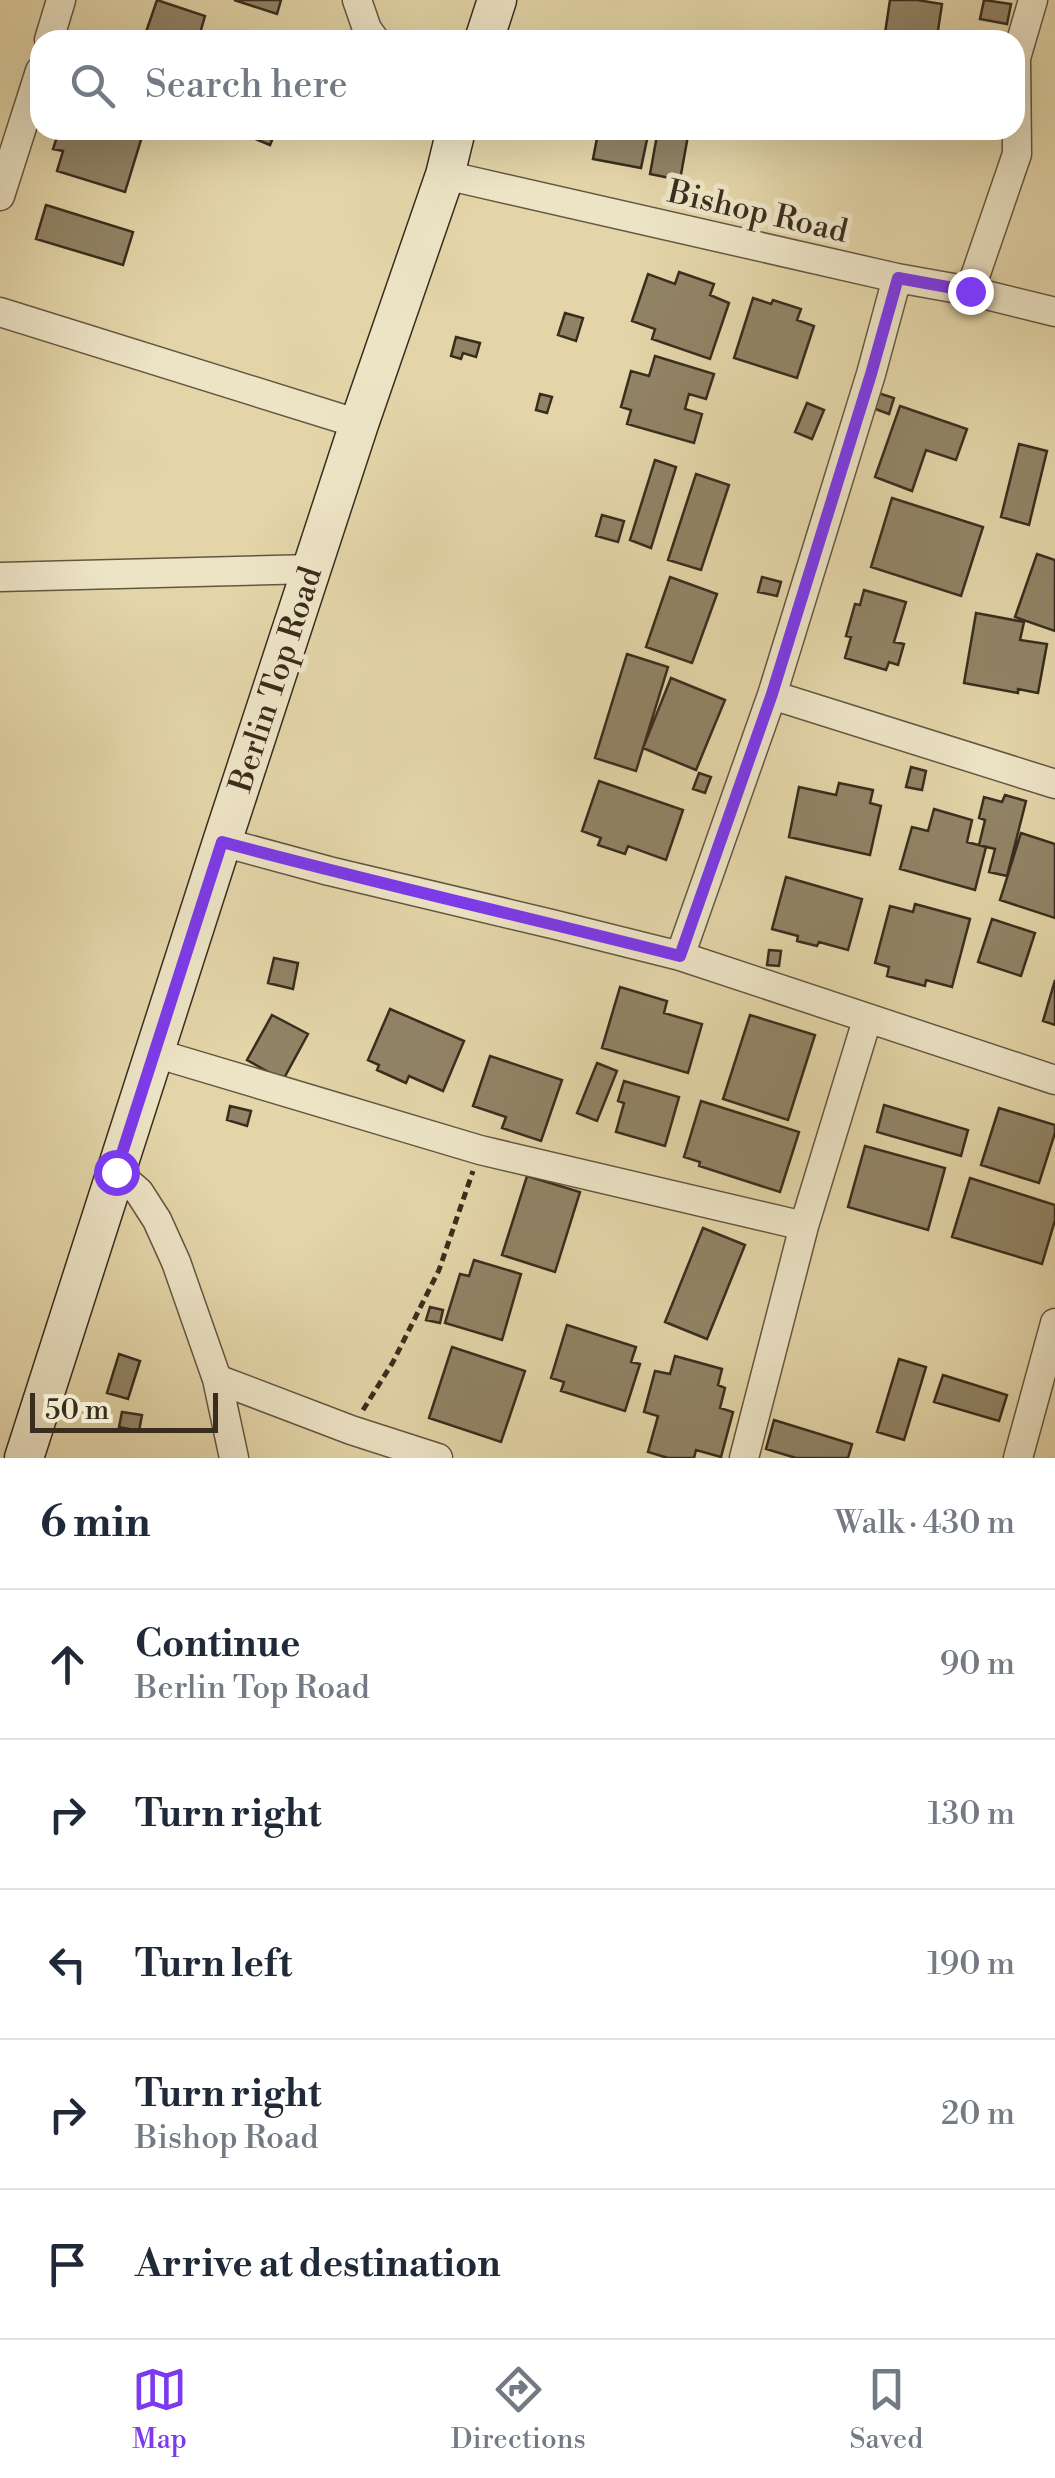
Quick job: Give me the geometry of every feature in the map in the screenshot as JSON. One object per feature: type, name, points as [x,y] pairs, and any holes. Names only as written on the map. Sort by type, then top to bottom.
[{"type":"street","points":[[52,30],[61,0]]},
{"type":"street","points":[[358,0],[368,30]]},
{"type":"street","points":[[488,30],[498,0]]},
{"type":"street","points":[[1024,30],[1033,0]]},
{"type":"street","points":[[0,196],[30,102]]},
{"type":"street","name":"Berlin Top Road","points":[[24,1458],[454,140]]},
{"type":"street","points":[[970,291],[1017,154],[1017,140]]},
{"type":"street","name":"Bishop Road","points":[[445,175],[1055,312]]},
{"type":"street","points":[[680,956],[772,694],[898,278]]},
{"type":"street","points":[[0,312],[359,424]]},
{"type":"street","points":[[0,577],[312,570]]},
{"type":"street","points":[[772,694],[1055,784]]},
{"type":"street","points":[[222,842],[680,956],[1055,1080]]},
{"type":"street","points":[[744,1458],[804,1226],[867,1020]]},
{"type":"street","points":[[155,1053],[480,1150],[804,1226]]},
{"type":"street","points":[[116,1172],[139,1192],[176,1262],[217,1380],[234,1458]]},
{"type":"street","points":[[1018,1458],[1053,1342]]},
{"type":"street","points":[[217,1380],[438,1458]]},
{"type":"path","points":[[351,1430],[393,1362],[439,1270],[480,1150]]},
{"type":"building","points":[[157,0],[205,16],[201,30],[147,30]]},
{"type":"building","points":[[234,0],[281,0],[277,14]]},
{"type":"building","points":[[890,0],[942,4],[938,30],[886,30]]},
{"type":"building","points":[[984,0],[1011,4],[1007,24],[980,19]]},
{"type":"building","points":[[56,140],[141,140],[125,192],[57,171],[63,151],[53,149]]},
{"type":"building","points":[[597,140],[647,140],[641,168],[593,159]]},
{"type":"building","points":[[656,140],[687,140],[680,180],[650,174]]},
{"type":"building","points":[[46,205],[133,232],[123,265],[36,239]]},
{"type":"building","points":[[679,272],[714,284],[710,295],[729,303],[710,359],[652,339],[655,329],[632,321],[648,274],[675,284]]},
{"type":"building","points":[[753,298],[801,309],[797,320],[814,326],[797,378],[734,358]]},
{"type":"building","points":[[565,313],[583,318],[576,341],[558,335]]},
{"type":"building","points":[[456,337],[480,343],[476,357],[463,353],[461,359],[451,356]]},
{"type":"building","points":[[655,356],[714,374],[706,399],[689,394],[685,409],[702,414],[694,443],[627,424],[631,410],[621,407],[631,371],[649,376]]},
{"type":"building","points":[[875,392],[894,398],[889,414],[870,407]]},
{"type":"building","points":[[540,394],[552,397],[547,413],[536,410]]},
{"type":"building","points":[[807,403],[824,410],[812,439],[795,432]]},
{"type":"building","points":[[900,406],[967,429],[956,460],[926,450],[912,491],[875,477]]},
{"type":"building","points":[[1019,444],[1047,451],[1029,525],[1001,517]]},
{"type":"building","points":[[655,460],[676,467],[651,548],[630,540]]},
{"type":"building","points":[[696,474],[729,485],[701,570],[668,560]]},
{"type":"building","points":[[892,498],[983,527],[961,596],[871,567]]},
{"type":"building","points":[[602,515],[624,521],[618,542],[596,536]]},
{"type":"building","points":[[1037,554],[1055,560],[1055,631],[1015,617]]},
{"type":"building","points":[[670,577],[717,594],[692,663],[646,647]]},
{"type":"building","points":[[762,577],[781,582],[777,596],[758,592]]},
{"type":"building","points":[[864,590],[906,602],[894,642],[904,644],[898,665],[889,662],[886,670],[845,658],[851,637],[846,636],[855,604],[860,605]]},
{"type":"building","points":[[976,613],[1024,622],[1020,640],[1047,644],[1038,693],[964,683]]},
{"type":"building","points":[[627,654],[668,667],[636,771],[595,758]]},
{"type":"building","points":[[671,678],[725,700],[696,770],[643,748]]},
{"type":"building","points":[[911,767],[926,771],[922,790],[906,787]]},
{"type":"building","points":[[699,773],[711,777],[705,793],[693,789]]},
{"type":"building","points":[[599,781],[683,810],[666,860],[628,846],[625,854],[598,845],[601,838],[582,831]]},
{"type":"building","points":[[839,783],[873,790],[870,803],[881,806],[870,855],[789,837],[799,787],[836,795]]},
{"type":"building","points":[[1005,795],[1026,801],[1007,876],[989,872],[995,849],[979,845],[985,820],[979,818],[984,797],[1002,802]]},
{"type":"building","points":[[934,809],[972,820],[967,842],[986,847],[975,890],[900,869],[912,827],[928,831]]},
{"type":"building","points":[[1021,833],[1055,844],[1055,918],[1000,900]]},
{"type":"building","points":[[786,877],[862,899],[848,950],[797,941],[798,936],[772,929]]},
{"type":"building","points":[[915,904],[970,919],[952,987],[926,980],[925,986],[887,976],[889,967],[875,963],[890,906],[913,912]]},
{"type":"building","points":[[992,919],[1035,933],[1021,976],[978,962]]},
{"type":"building","points":[[769,950],[781,951],[779,966],[767,965]]},
{"type":"building","points":[[274,958],[298,963],[293,989],[268,983]]},
{"type":"building","points":[[1055,980],[1055,1025],[1043,1021]]},
{"type":"building","points":[[620,987],[667,1001],[664,1013],[702,1024],[688,1073],[602,1048]]},
{"type":"building","points":[[390,1009],[464,1041],[443,1091],[409,1076],[406,1083],[377,1070],[379,1065],[368,1060]]},
{"type":"building","points":[[272,1015],[308,1034],[283,1080],[247,1060]]},
{"type":"building","points":[[750,1015],[815,1035],[788,1120],[723,1099]]},
{"type":"building","points":[[490,1056],[562,1080],[541,1141],[502,1128],[506,1117],[473,1106]]},
{"type":"building","points":[[597,1063],[617,1071],[597,1121],[577,1113]]},
{"type":"building","points":[[624,1081],[679,1097],[665,1146],[616,1132],[624,1103],[618,1101]]},
{"type":"building","points":[[701,1101],[799,1132],[780,1192],[699,1166],[700,1162],[684,1157]]},
{"type":"building","points":[[884,1105],[968,1130],[961,1156],[877,1132]]},
{"type":"building","points":[[230,1106],[251,1111],[247,1126],[227,1120]]},
{"type":"building","points":[[999,1108],[1055,1125],[1039,1183],[981,1165]]},
{"type":"building","points":[[865,1146],[945,1168],[928,1230],[848,1207]]},
{"type":"building","points":[[527,1176],[580,1192],[555,1272],[502,1255]]},
{"type":"building","points":[[970,1178],[1055,1205],[1055,1220],[1042,1264],[952,1237]]},
{"type":"building","points":[[703,1228],[745,1245],[707,1339],[665,1322]]},
{"type":"building","points":[[474,1260],[521,1274],[502,1340],[445,1323],[460,1274],[469,1276]]},
{"type":"building","points":[[430,1307],[443,1310],[440,1323],[426,1320]]},
{"type":"building","points":[[567,1325],[636,1347],[631,1362],[640,1364],[625,1411],[561,1391],[564,1382],[551,1378]]},
{"type":"building","points":[[452,1347],[525,1371],[501,1442],[429,1418]]},
{"type":"building","points":[[119,1354],[140,1361],[128,1399],[107,1393]]},
{"type":"building","points":[[675,1356],[722,1369],[718,1385],[725,1388],[720,1408],[733,1412],[721,1457],[696,1450],[694,1458],[668,1458],[648,1452],[658,1416],[644,1412],[655,1371],[670,1374]]},
{"type":"building","points":[[899,1359],[926,1367],[904,1440],[877,1432]]},
{"type":"building","points":[[943,1375],[1007,1395],[999,1421],[934,1402]]},
{"type":"building","points":[[122,1412],[142,1415],[139,1431],[119,1427]]},
{"type":"building","points":[[774,1420],[852,1444],[848,1458],[796,1458],[766,1449]]},
{"type":"route","points":[[116,1172],[222,842],[680,956],[772,694],[898,278],[970,291]]}]
